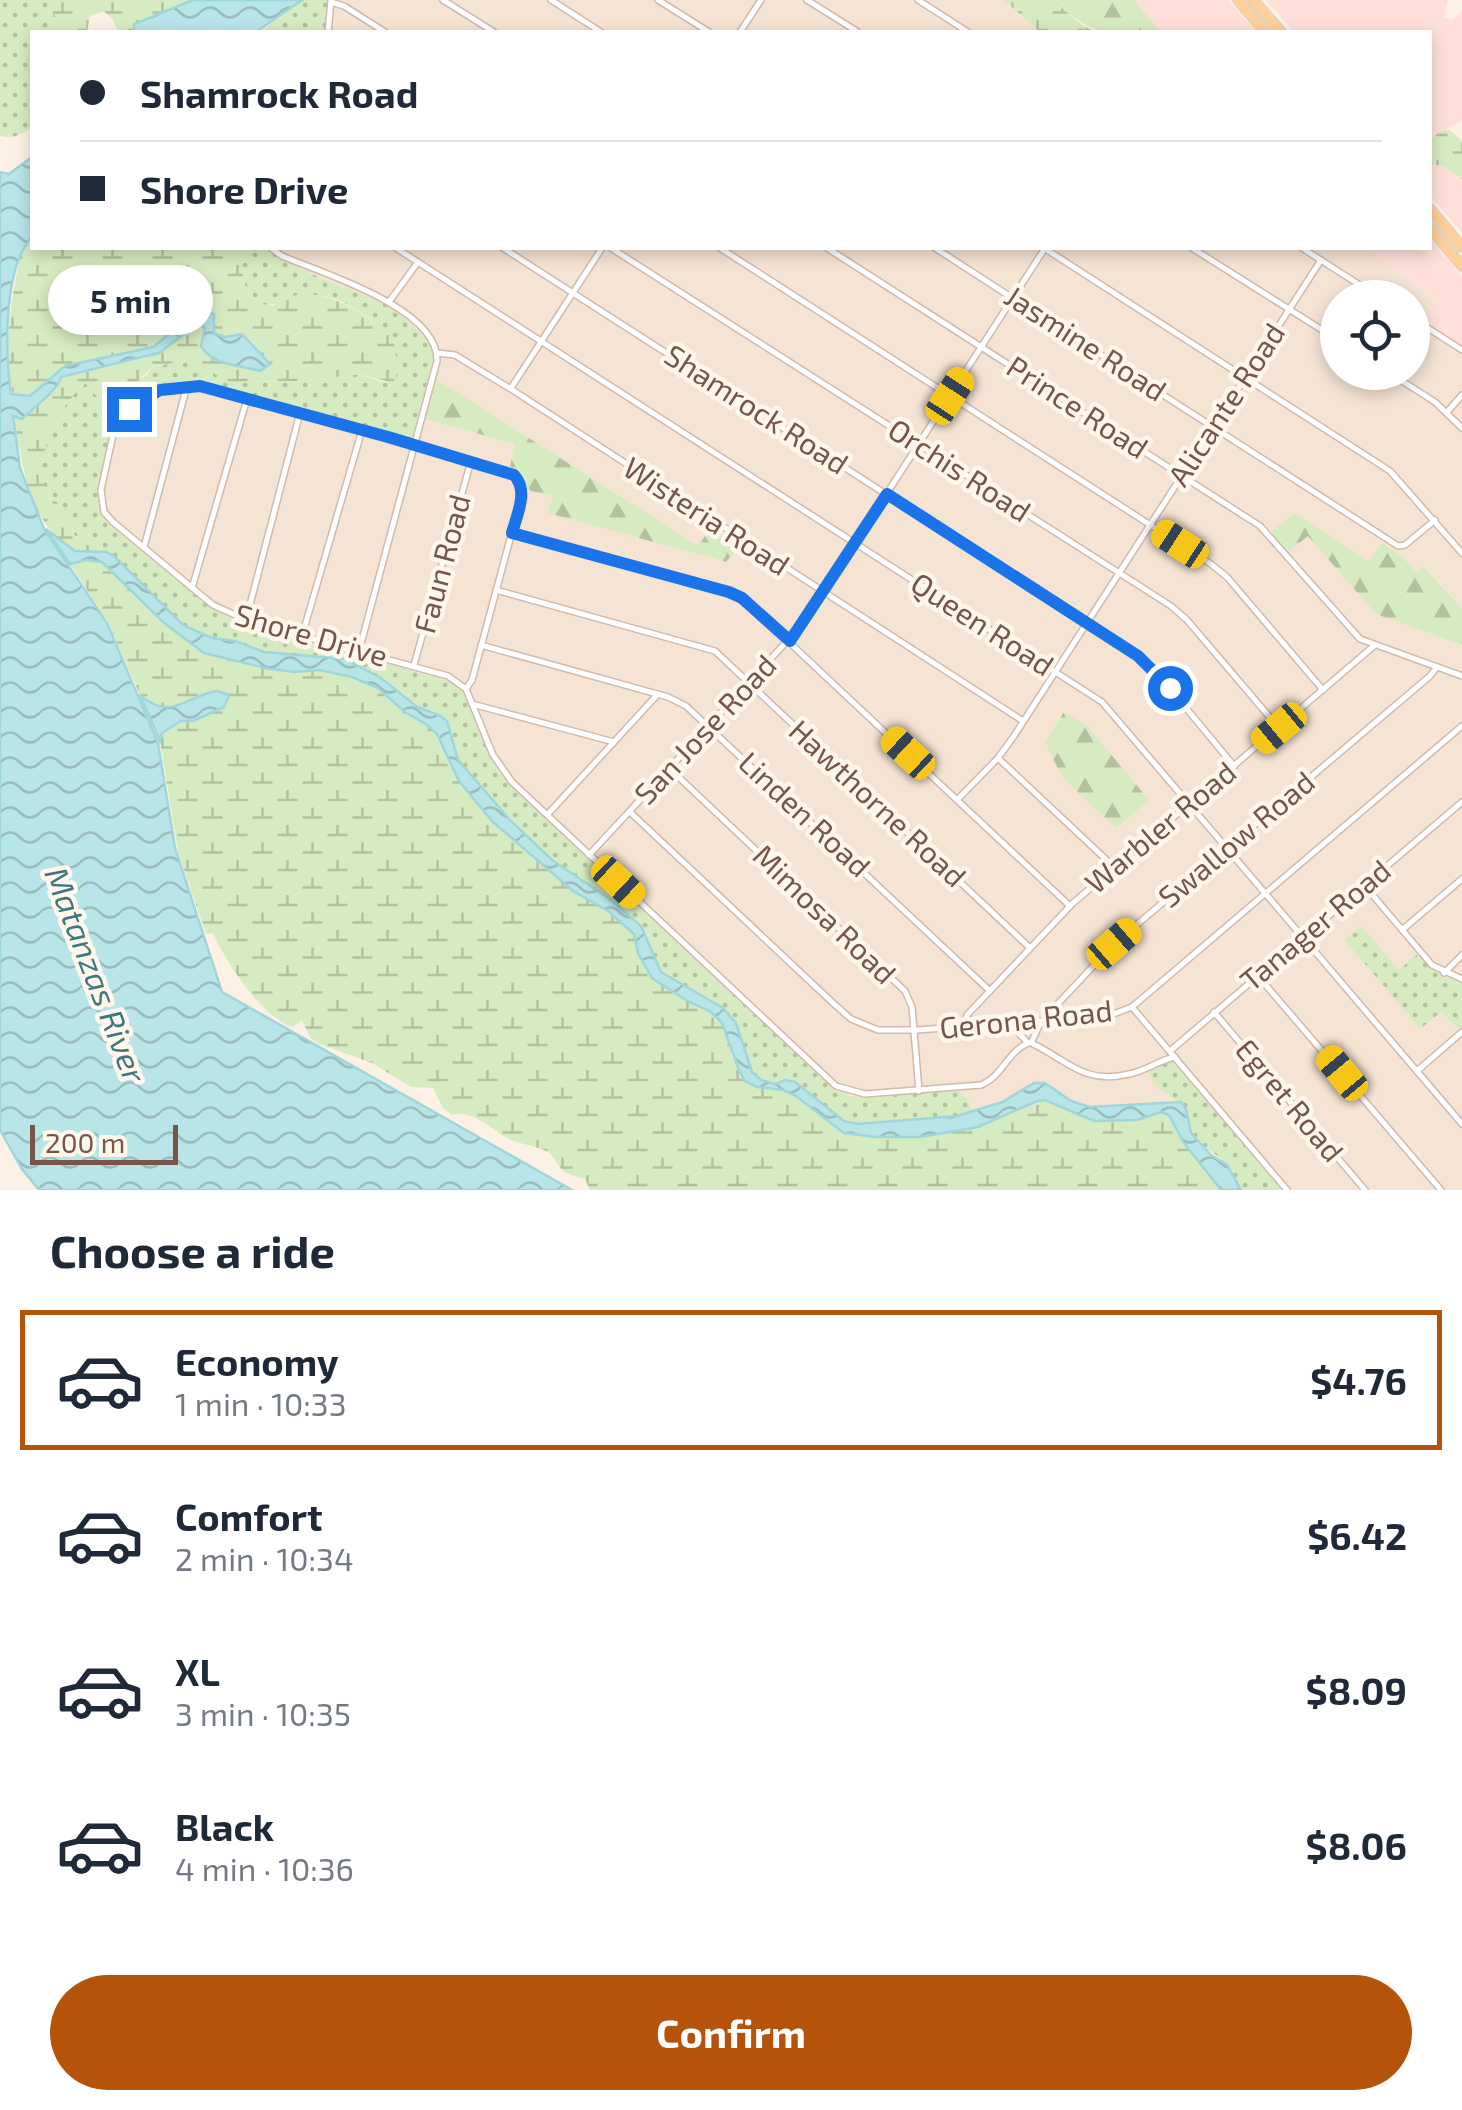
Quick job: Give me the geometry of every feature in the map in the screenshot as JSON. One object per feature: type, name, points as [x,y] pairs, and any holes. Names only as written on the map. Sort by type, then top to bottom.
[{"type":"main road","points":[[1238,0],[1258,6],[1278,30]]},
{"type":"main road","points":[[1432,211],[1462,247]]},
{"type":"main road","points":[[1432,230],[1462,266]]},
{"type":"street","points":[[443,0],[491,30]]},
{"type":"street","points":[[551,0],[598,30]]},
{"type":"street","points":[[658,0],[706,30]]},
{"type":"street","points":[[741,30],[761,0]]},
{"type":"street","points":[[808,0],[855,30]]},
{"type":"street","points":[[918,0],[965,30]]},
{"type":"street","points":[[328,30],[331,1],[383,30]]},
{"type":"street","points":[[274,250],[389,302],[429,336],[437,353],[359,651]]},
{"type":"street","name":"Queen Road","points":[[399,250],[1110,709],[1462,1124]]},
{"type":"street","name":"Shamrock Road","points":[[507,250],[1147,662],[1234,766]]},
{"type":"street","points":[[510,389],[601,250]]},
{"type":"street","name":"Orchis Road","points":[[614,250],[1187,620],[1279,728]]},
{"type":"street","points":[[723,250],[1227,577],[1323,690]]},
{"type":"street","name":"Prince Road","points":[[830,250],[1260,526],[1350,631],[1375,645],[1462,676]]},
{"type":"street","name":"Jasmine Road","points":[[938,250],[1398,546],[1405,545],[1435,520]]},
{"type":"street","name":"San Jose Road","points":[[589,855],[790,641],[1043,250]]},
{"type":"street","points":[[1047,250],[1390,471],[1462,552]]},
{"type":"street","points":[[1195,250],[1320,329]]},
{"type":"street","points":[[1305,250],[1353,280]]},
{"type":"street","name":"Alicante Road","points":[[958,800],[998,758],[1024,721],[1322,260]]},
{"type":"street","points":[[389,302],[418,262]]},
{"type":"street","points":[[1430,330],[1462,350]]},
{"type":"street","name":"Wisteria Road","points":[[437,353],[455,355],[510,389],[1024,721]]},
{"type":"street","points":[[143,548],[188,386]]},
{"type":"street","name":"Shore Drive","points":[[466,690],[448,676],[246,620],[213,605],[112,522],[102,508],[101,490],[111,440],[122,417],[137,402],[160,390],[188,386],[247,399],[514,475],[521,482],[522,492],[512,533]]},
{"type":"street","points":[[1415,390],[1448,412],[1462,428]]},
{"type":"street","points":[[1448,412],[1462,395]]},
{"type":"street","points":[[191,588],[247,399]]},
{"type":"street","points":[[246,620],[300,414]]},
{"type":"street","points":[[302,636],[362,430]]},
{"type":"street","name":"Faun Road","points":[[414,666],[471,461]]},
{"type":"street","points":[[1010,1024],[1028,1043],[1016,1049],[992,1080],[975,1086],[857,1093],[829,1081],[547,815],[498,765],[466,690],[512,533],[742,598],[1070,906]]},
{"type":"street","name":"Hawthorne Road","points":[[496,590],[712,649],[1030,948]]},
{"type":"street","name":"Warbler Road","points":[[963,1027],[965,1018],[1070,906],[1375,645]]},
{"type":"street","name":"Linden Road","points":[[481,646],[658,694],[686,706],[990,991]]},
{"type":"street","name":"Swallow Road","points":[[1176,1057],[1133,1074],[1098,1076],[1072,1069],[1031,1043],[1035,1030],[1114,944],[1437,667]]},
{"type":"street","points":[[547,815],[658,694]]},
{"type":"street","points":[[472,704],[614,742]]},
{"type":"street","name":"Gerona Road","points":[[630,812],[851,1019],[878,1030],[915,1030],[1108,1016],[1132,1007],[1462,726]]},
{"type":"street","points":[[998,758],[1114,867]]},
{"type":"street","name":"Mimosa Road","points":[[670,769],[905,991],[912,1007],[919,1091]]},
{"type":"street","name":"Tanager Road","points":[[1170,1051],[1462,802]]},
{"type":"street","points":[[1402,930],[1462,879]]},
{"type":"street","points":[[1364,886],[1432,966],[1462,980]]},
{"type":"street","points":[[1444,974],[1462,955]]},
{"type":"street","points":[[1258,976],[1441,1190]]},
{"type":"street","points":[[1132,1007],[1287,1190]]},
{"type":"street","name":"Egret Road","points":[[1214,1012],[1365,1190]]},
{"type":"street","points":[[1417,1070],[1462,1033]]},
{"type":"shaded area","points":[[331,0],[1004,0],[1038,30],[327,30]]},
{"type":"shaded area","points":[[1134,0],[1228,0],[1254,30],[1159,30]]},
{"type":"shaded area","points":[[1266,0],[1448,0],[1444,17],[1452,20],[1462,11],[1462,120],[1432,139],[1432,30],[1291,30]]},
{"type":"shaded area","points":[[1432,164],[1462,179],[1462,233],[1432,197]]},
{"type":"shaded area","points":[[1432,241],[1462,277],[1462,350],[1430,330],[1430,309],[1437,298],[1430,293],[1430,280],[1411,280],[1367,250],[1432,250]]},
{"type":"shaded area","points":[[275,250],[1367,250],[1411,280],[1320,280],[1320,390],[1430,390],[1430,293],[1437,298],[1462,350],[1462,608],[1425,567],[1417,573],[1402,556],[1382,543],[1369,561],[1294,513],[1376,614],[1462,645],[1462,978],[1420,1029],[1441,1012],[1462,1033],[1462,1190],[1284,1190],[1173,1060],[1155,1084],[1175,1101],[1115,1108],[1071,1101],[1045,1083],[972,1111],[968,1099],[955,1088],[854,1097],[833,1089],[498,771],[486,747],[216,609],[110,522],[98,499],[125,414],[145,396],[173,386],[244,400],[410,447],[418,417],[516,444],[510,466],[553,496],[549,513],[725,562],[739,546],[711,528],[699,547],[430,375],[436,350],[388,305],[300,269]]},
{"type":"green space","points":[[0,0],[53,0],[51,10],[66,30],[30,30],[30,127],[21,134],[0,136]]},
{"type":"green space","points":[[53,0],[193,0],[135,24],[134,30],[117,30],[104,11],[90,16],[87,30],[66,30],[50,10]]},
{"type":"green space","points":[[303,0],[331,0],[327,30],[263,30]]},
{"type":"green space","points":[[1004,0],[1053,0],[1092,30],[1038,30]]},
{"type":"green space","points":[[1053,0],[1134,0],[1159,30],[1099,30],[1081,22]]},
{"type":"green space","points":[[1450,130],[1462,141],[1462,179],[1432,164],[1432,138]]},
{"type":"green space","points":[[30,243],[30,250],[238,250],[245,286],[259,304],[273,306],[304,294],[321,296],[353,309],[394,339],[397,373],[393,383],[359,374],[306,381],[227,382],[193,359],[152,367],[133,386],[101,401],[86,383],[71,398],[52,429],[39,479],[67,515],[74,535],[106,552],[81,553],[63,543],[39,513],[25,474],[13,415],[22,418],[61,378],[147,358],[200,321],[205,328],[201,345],[207,352],[220,360],[260,371],[255,350],[246,338],[242,334],[225,337],[214,332],[216,320],[206,312],[193,316],[153,347],[76,363],[52,376],[30,396],[14,396],[8,364],[9,324],[22,249]]},
{"type":"green space","points":[[238,250],[276,250],[307,272],[391,308],[412,325],[436,350],[410,447],[244,400],[172,386],[145,396],[125,414],[98,499],[110,522],[216,609],[236,619],[453,682],[467,694],[498,771],[833,1089],[854,1097],[955,1088],[968,1099],[972,1111],[908,1123],[855,1124],[836,1117],[785,1080],[776,1084],[761,1080],[751,1072],[744,1044],[723,1008],[661,972],[641,926],[552,860],[475,783],[458,760],[447,720],[417,707],[381,678],[345,659],[264,652],[235,641],[212,638],[183,625],[114,556],[74,535],[67,515],[39,479],[53,426],[66,402],[86,383],[101,401],[147,375],[152,367],[194,359],[228,382],[306,381],[359,374],[386,383],[397,373],[394,339],[365,315],[319,295],[259,304],[245,286]]},
{"type":"green space","points":[[430,375],[698,546],[711,528],[739,546],[726,562],[548,513],[553,496],[531,491],[510,466],[515,444],[418,417]]},
{"type":"green space","points":[[1294,513],[1369,561],[1382,543],[1402,556],[1417,573],[1424,567],[1462,608],[1462,645],[1376,614],[1308,536],[1284,555],[1268,535]]},
{"type":"green space","points":[[102,562],[180,636],[237,662],[352,677],[378,688],[427,725],[437,734],[459,781],[493,822],[573,891],[608,911],[634,934],[638,953],[652,978],[710,1011],[722,1023],[728,1032],[732,1057],[757,1087],[796,1096],[844,1133],[876,1137],[920,1137],[978,1127],[1045,1100],[1094,1121],[1137,1120],[1161,1112],[1170,1115],[1184,1143],[1221,1190],[590,1190],[585,1179],[564,1171],[550,1153],[511,1140],[476,1118],[452,1115],[443,1108],[433,1088],[411,1087],[372,1063],[320,1044],[311,1039],[302,1020],[293,1027],[258,1002],[226,959],[213,933],[206,934],[178,852],[160,741],[162,733],[224,707],[201,694],[173,708],[154,708],[140,695],[108,622],[70,564]]},
{"type":"green space","points":[[1064,712],[1088,727],[1149,800],[1116,828],[1062,777],[1045,742]]},
{"type":"green space","points":[[1361,926],[1399,970],[1419,953],[1433,967],[1462,978],[1462,1033],[1441,1012],[1420,1029],[1345,940]]},
{"type":"green space","points":[[1167,1056],[1284,1190],[1241,1190],[1229,1168],[1192,1132],[1186,1109],[1155,1085],[1146,1070]]},
{"type":"water","points":[[193,0],[302,0],[259,30],[134,30],[134,24]]},
{"type":"water","name":"Matanzas River","points":[[30,158],[30,240],[16,269],[8,312],[11,394],[30,396],[65,366],[153,347],[185,321],[206,312],[214,314],[214,333],[225,337],[242,334],[270,364],[260,371],[213,358],[201,346],[205,328],[200,322],[159,353],[61,377],[22,419],[13,416],[20,468],[44,529],[107,623],[158,743],[175,848],[222,992],[572,1190],[39,1190],[0,1130],[0,172],[9,174]]},
{"type":"water","points":[[46,529],[75,551],[114,556],[183,625],[212,638],[235,641],[264,652],[345,659],[381,678],[417,707],[447,721],[458,760],[511,821],[552,860],[607,897],[641,926],[661,972],[723,1008],[736,1023],[752,1072],[761,1080],[776,1084],[785,1080],[795,1082],[844,1121],[858,1124],[957,1116],[1002,1102],[1034,1083],[1045,1083],[1071,1101],[1090,1107],[1181,1102],[1191,1133],[1211,1155],[1227,1165],[1241,1190],[1221,1190],[1184,1143],[1169,1115],[1161,1112],[1137,1120],[1094,1121],[1045,1100],[978,1127],[920,1137],[876,1137],[844,1133],[796,1096],[745,1081],[722,1023],[710,1011],[652,978],[638,953],[634,934],[608,911],[573,891],[493,822],[459,781],[437,734],[427,725],[378,688],[352,677],[319,670],[265,668],[204,653],[163,622],[102,562],[70,564]]},
{"type":"water","points":[[217,691],[229,695],[224,707],[193,721],[181,721],[162,733],[160,741],[140,695],[160,707],[169,707]]},
{"type":"route","points":[[129,409],[160,390],[200,386],[514,475],[521,482],[522,492],[512,533],[729,592],[742,598],[790,641],[887,494],[1138,656],[1170,688]]}]
